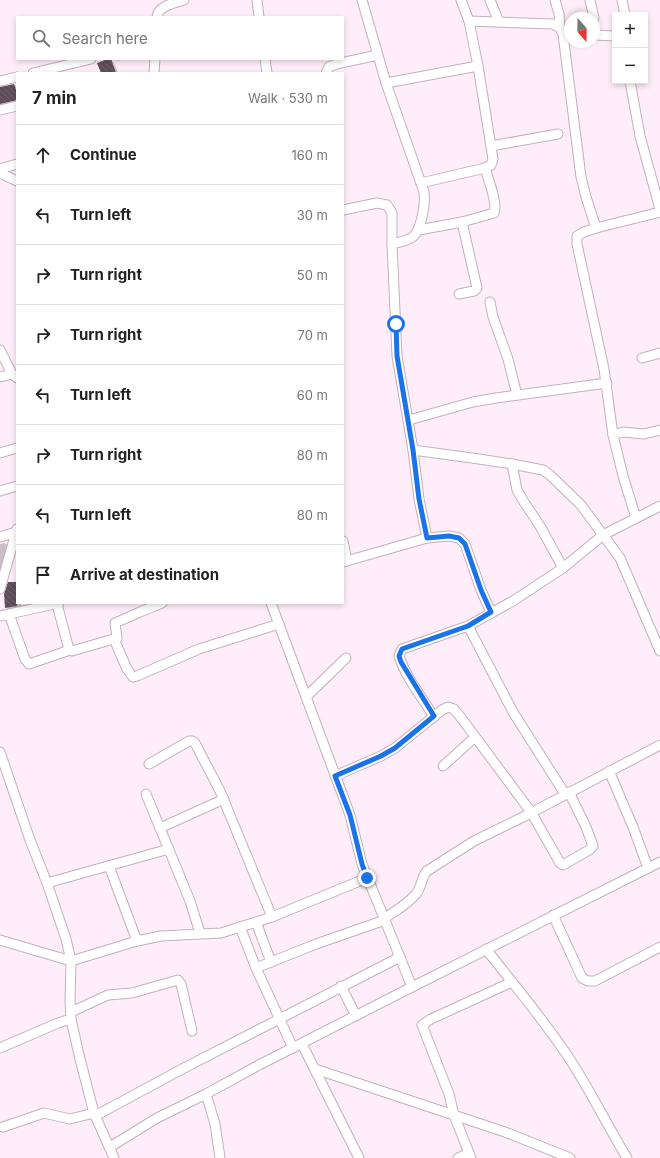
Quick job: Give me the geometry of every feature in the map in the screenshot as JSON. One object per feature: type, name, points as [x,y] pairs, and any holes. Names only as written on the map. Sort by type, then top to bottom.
[{"type":"street","points":[[159,9],[184,0]]},
{"type":"street","points":[[257,0],[259,16]]},
{"type":"street","points":[[362,0],[386,83],[424,192],[425,204],[419,230],[414,236],[392,244]]},
{"type":"street","points":[[421,183],[485,168],[491,165],[493,159],[469,21],[461,0]]},
{"type":"street","points":[[490,0],[499,22]]},
{"type":"street","points":[[554,0],[564,32]]},
{"type":"street","points":[[590,0],[593,12]]},
{"type":"street","points":[[622,0],[624,12]]},
{"type":"street","points":[[469,21],[553,24],[564,32]]},
{"type":"street","points":[[600,35],[612,36]]},
{"type":"street","points":[[566,48],[581,177],[596,228]]},
{"type":"street","points":[[326,72],[329,67],[336,64],[378,55]]},
{"type":"street","points":[[37,72],[87,60]]},
{"type":"street","points":[[154,72],[155,60]]},
{"type":"street","points":[[265,60],[267,72]]},
{"type":"street","points":[[386,83],[478,66]]},
{"type":"street","points":[[0,81],[16,77]]},
{"type":"street","points":[[631,84],[640,136],[660,209]]},
{"type":"street","points":[[0,110],[16,106]]},
{"type":"street","points":[[491,146],[558,134]]},
{"type":"street","points":[[0,169],[16,164]]},
{"type":"street","points":[[419,230],[462,222],[494,213],[496,209],[485,168]]},
{"type":"street","points":[[0,173],[16,181]]},
{"type":"street","points":[[344,210],[377,203],[387,205],[392,213],[397,356],[413,450],[419,499],[427,538]]},
{"type":"street","points":[[636,518],[612,435],[607,383],[577,244],[577,236],[596,228],[660,212]]},
{"type":"street","points":[[459,294],[474,291],[477,288],[462,222]]},
{"type":"street","points":[[490,302],[493,317],[508,359],[517,395]]},
{"type":"street","points":[[0,350],[14,376],[0,377]]},
{"type":"street","points":[[642,358],[660,353]]},
{"type":"street","points":[[408,420],[473,402],[607,383]]},
{"type":"street","points":[[612,435],[623,432],[644,434],[660,430]]},
{"type":"street","points":[[0,453],[16,448]]},
{"type":"street","points":[[413,450],[512,464],[543,470],[550,475],[581,505],[620,558],[660,651]]},
{"type":"street","points":[[512,464],[517,490],[540,526],[563,568]]},
{"type":"street","points":[[0,490],[16,486]]},
{"type":"street","points":[[434,716],[401,662],[399,652],[402,649],[468,626],[519,597],[563,568],[603,535],[660,506]]},
{"type":"street","points":[[0,537],[16,530]]},
{"type":"street","points":[[0,589],[16,530]]},
{"type":"street","points":[[344,552],[345,562],[427,538],[449,536],[459,538],[465,544],[481,590],[491,612]]},
{"type":"street","points":[[54,604],[4,615],[25,659],[29,664],[70,650],[75,651],[117,638],[115,623],[138,607],[156,604]]},
{"type":"street","points":[[58,604],[70,650]]},
{"type":"street","points":[[271,604],[350,815],[367,878],[412,987]]},
{"type":"street","points":[[114,639],[126,669],[133,677],[199,649],[278,624]]},
{"type":"street","points":[[335,776],[381,756],[395,748],[448,706],[459,715],[532,812],[560,863],[565,865],[590,850],[593,846],[586,827],[567,793],[513,712],[468,626]]},
{"type":"street","points":[[651,630],[660,626]]},
{"type":"street","points":[[306,697],[346,658]]},
{"type":"street","points":[[443,766],[475,737]]},
{"type":"street","points":[[149,764],[189,741],[192,741],[198,748],[224,800],[272,917]]},
{"type":"street","points":[[256,968],[385,919],[416,894],[422,878],[427,871],[474,841],[660,744]]},
{"type":"street","points":[[0,752],[30,840],[48,883],[66,939],[71,961],[71,1016],[95,1114],[114,1158]]},
{"type":"street","points":[[609,771],[634,827],[648,868]]},
{"type":"street","points":[[146,794],[190,901],[200,933]]},
{"type":"street","points":[[160,828],[224,800]]},
{"type":"street","points":[[48,883],[169,848]]},
{"type":"street","points":[[110,1147],[156,1118],[206,1094],[292,1048],[660,862]]},
{"type":"street","points":[[109,866],[137,941]]},
{"type":"street","points":[[0,940],[71,961],[137,941],[172,934],[213,934],[240,927],[272,917],[367,878]]},
{"type":"street","points":[[553,915],[582,978],[588,981],[594,980],[660,947]]},
{"type":"street","points":[[256,922],[271,962]]},
{"type":"street","points":[[240,927],[256,968],[292,1048]]},
{"type":"street","points":[[486,950],[548,1028],[568,1057],[592,1095],[627,1158]]},
{"type":"street","points":[[3,1127],[44,1114],[70,1119],[95,1114],[341,986],[400,957]]},
{"type":"street","points":[[0,1048],[58,1023],[108,995],[132,993],[178,980],[181,984],[192,1032]]},
{"type":"street","points":[[458,1158],[470,1155],[454,1115],[449,1094],[422,1025],[430,1019],[512,982]]},
{"type":"street","points":[[341,986],[356,1016]]},
{"type":"street","points":[[302,1044],[359,1158]]},
{"type":"street","points":[[315,1070],[505,1132],[559,1156],[570,1158]]},
{"type":"street","points":[[206,1094],[214,1119],[220,1158]]},
{"type":"building","points":[[105,60],[111,60],[116,72],[101,72],[97,63]]},
{"type":"building","points":[[14,84],[16,90],[16,100],[0,104],[0,87]]},
{"type":"building","points":[[8,582],[16,582],[17,606],[5,608],[4,594]]},
{"type":"route","points":[[367,878],[350,815],[335,776],[381,756],[402,744],[434,716],[406,672],[401,662],[399,652],[407,646],[468,626],[491,612],[481,590],[465,544],[459,538],[449,536],[427,538],[419,499],[413,450],[397,356],[396,324]]}]
